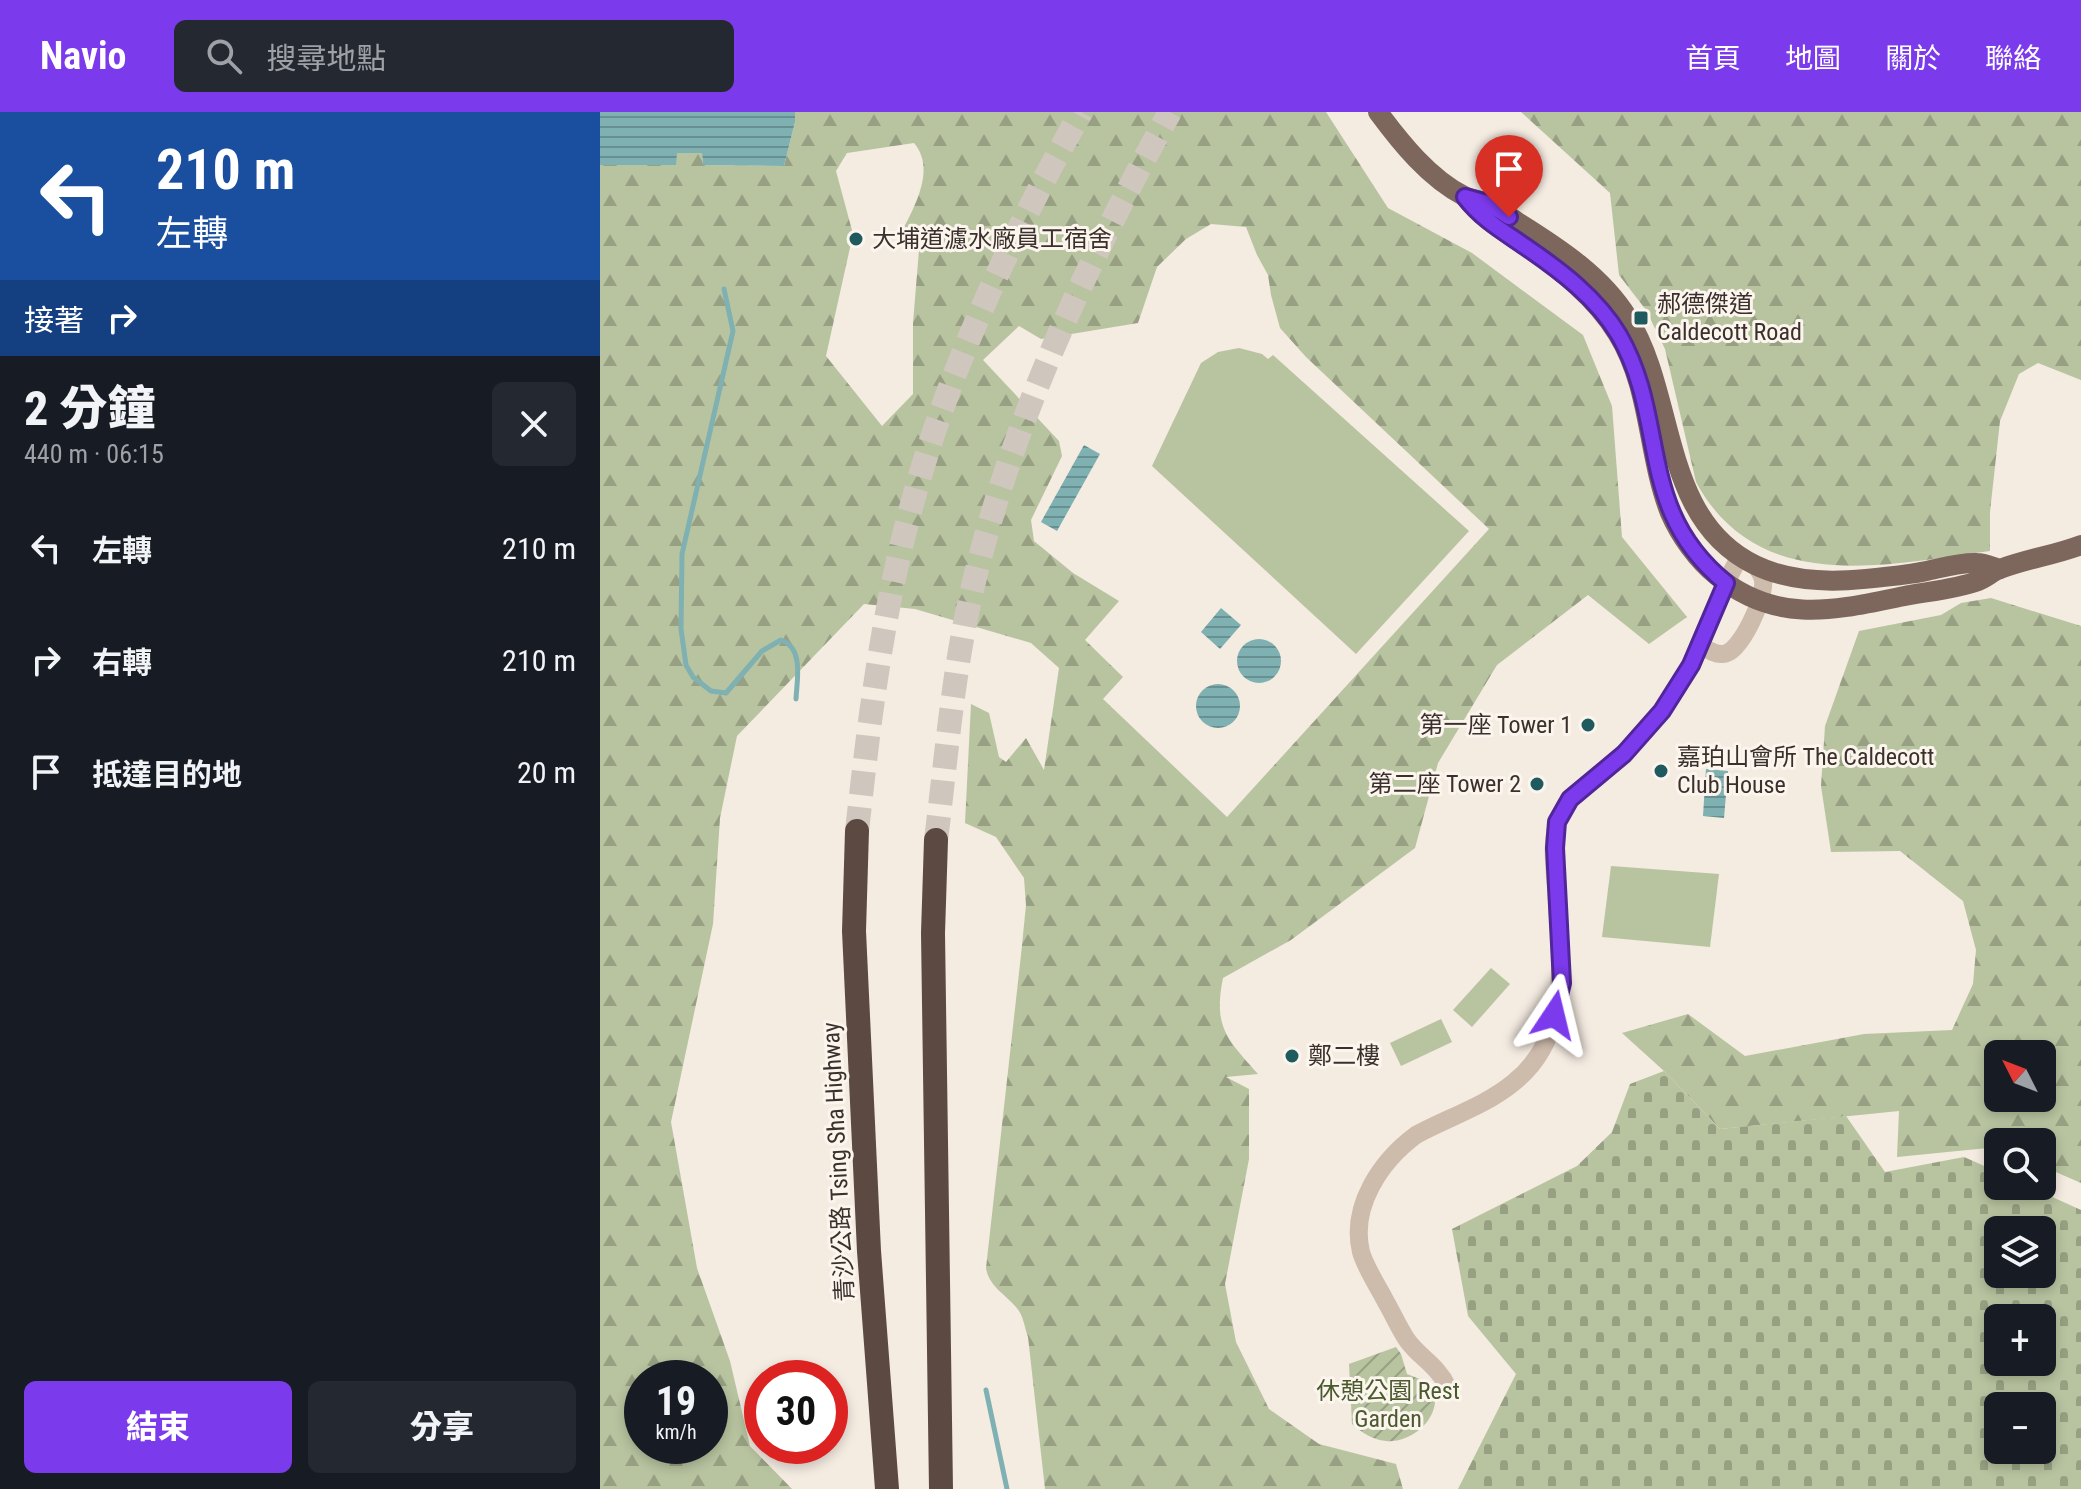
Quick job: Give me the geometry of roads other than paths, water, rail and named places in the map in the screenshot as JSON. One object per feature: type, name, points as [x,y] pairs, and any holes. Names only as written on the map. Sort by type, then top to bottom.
[{"type":"highway","name":"青沙公路 Tsing Sha Highway","points":[[857,831],[854,931],[869,1251],[887,1489]]},
{"type":"highway","points":[[936,840],[933,933],[941,1489]]},
{"type":"main road","points":[[1378,112],[1412,155],[1465,197],[1480,215],[1568,278],[1588,296],[1618,333],[1636,377],[1662,491],[1671,516],[1697,556],[1726,583],[1758,602],[1801,611],[1847,607],[1978,581],[2000,569],[2081,545]]},
{"type":"main road","points":[[1465,197],[1487,203],[1531,230],[1592,275],[1618,303],[1640,339],[1690,497],[1709,527],[1747,560],[1784,575],[1817,580],[1885,577],[1977,563],[2000,569]]},
{"type":"street","points":[[1447,1386],[1441,1373],[1406,1339],[1362,1253],[1361,1225],[1368,1194],[1382,1167],[1403,1144],[1512,1084],[1535,1061],[1544,1046],[1562,983],[1555,848],[1557,822],[1570,799],[1624,754],[1662,711],[1700,645],[1726,583],[1747,560],[1763,579],[1764,588],[1743,640],[1735,650],[1726,654],[1717,654],[1700,645]]},
{"type":"water","points":[[600,112],[795,112],[795,122],[784,166],[703,165],[702,153],[677,153],[676,165],[600,165]]},
{"type":"water","points":[[1084,445],[1100,454],[1057,531],[1041,522]]},
{"type":"water","points":[[1221,608],[1241,625],[1220,649],[1201,632]]},
{"type":"water","points":[[1259,639],[1275,645],[1281,661],[1275,677],[1259,683],[1243,677],[1237,661],[1243,645]]},
{"type":"water","points":[[1218,684],[1234,690],[1240,706],[1234,722],[1218,728],[1202,722],[1196,706],[1202,690]]},
{"type":"water","points":[[1706,769],[1728,771],[1724,818],[1703,816]]},
{"type":"waterway","points":[[724,289],[733,331],[682,554],[681,629],[686,665],[693,677],[711,691],[726,693],[762,651],[781,640],[788,644],[796,657],[796,699]]},
{"type":"waterway","points":[[986,1390],[1007,1489]]},
{"type":"tunnel","points":[[857,831],[884,628],[901,548],[926,456],[943,405],[1006,256],[1081,112]]},
{"type":"tunnel","points":[[936,840],[965,623],[980,557],[1000,491],[1022,425],[1076,296],[1170,112]]},
{"type":"place","name":"大埔道濾水廠員工宿舍","points":[[856,239]]},
{"type":"place","name":"郝德傑道 Caldecott Road","points":[[1641,318]]},
{"type":"place","name":"第一座 Tower 1","points":[[1588,725]]},
{"type":"place","name":"嘉珀山會所 The Caldecott Club House","points":[[1661,771]]},
{"type":"place","name":"第二座 Tower 2","points":[[1537,784]]},
{"type":"place","name":"鄭二樓","points":[[1292,1056]]},
{"type":"park label","name":"休憩公園 Rest Garden","points":[[1388,1405]]}]
